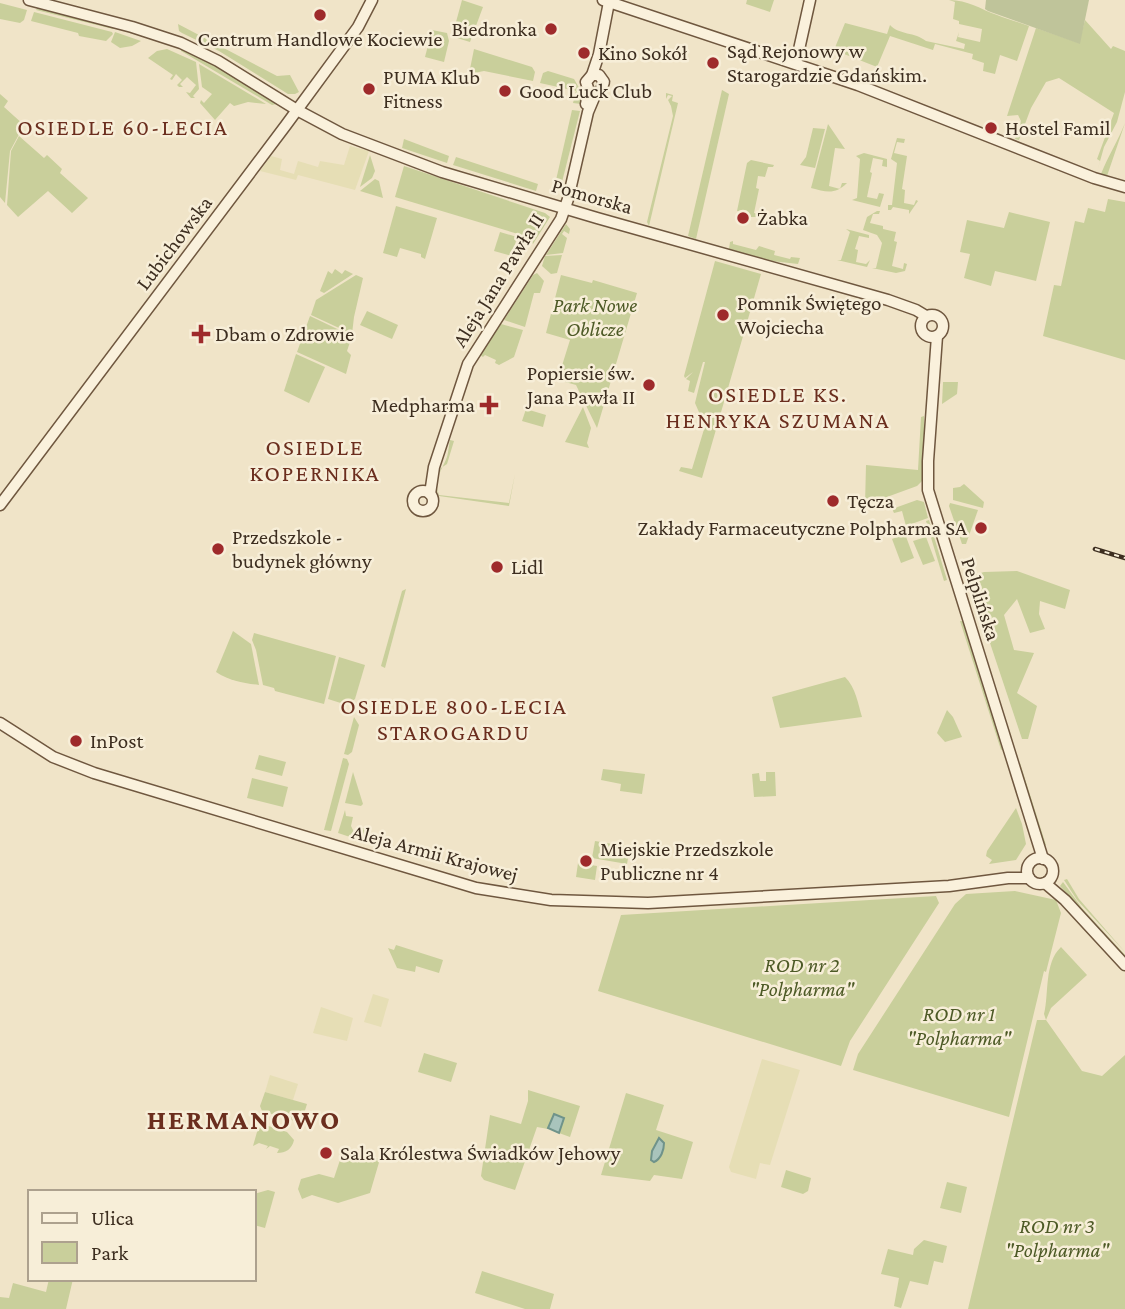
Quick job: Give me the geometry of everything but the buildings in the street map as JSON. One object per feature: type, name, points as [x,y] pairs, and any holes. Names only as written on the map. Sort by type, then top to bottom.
[{"type":"street","name":"Pomorska","points":[[29,0],[132,27],[189,46],[342,134],[442,172],[884,299],[923,319]]},
{"type":"street","name":"Lubichowska","points":[[0,505],[297,110],[358,27],[372,0]]},
{"type":"street","points":[[796,63],[810,0]]},
{"type":"street","points":[[596,75],[586,82],[593,92],[601,90],[604,85],[596,75],[606,1],[796,63],[1094,178],[1125,187]]},
{"type":"street","name":"Aleja Jana Pawła II","points":[[426,492],[468,364],[565,209],[588,112],[586,107],[593,92]]},
{"type":"street","points":[[935,315],[941,319],[943,328],[933,337],[922,331],[923,319],[935,315]]},
{"type":"street","name":"Pelplińska","points":[[933,337],[928,490],[1036,838],[1039,859]]},
{"type":"street","name":"Aleja Armii Krajowej","points":[[0,723],[44,752],[94,773],[434,876],[503,893],[586,902],[648,903],[947,886],[1028,874]]},
{"type":"street","points":[[1039,859],[1051,865],[1048,881],[1034,883],[1028,874],[1030,863],[1039,859]]},
{"type":"street","points":[[1048,881],[1125,965]]},
{"type":"shaded area","points":[[350,146],[369,151],[355,190],[298,175],[296,180],[260,171],[271,156],[282,159],[280,170],[294,174],[298,161],[318,167],[320,161],[344,165]]},
{"type":"shaded area","points":[[373,994],[389,999],[381,1027],[364,1022]]},
{"type":"shaded area","points":[[321,1007],[353,1018],[347,1041],[313,1033]]},
{"type":"shaded area","points":[[762,1059],[800,1070],[770,1165],[760,1163],[756,1179],[731,1172],[729,1167]]},
{"type":"shaded area","points":[[270,1075],[298,1084],[293,1100],[265,1092]]},
{"type":"green space","points":[[462,0],[483,7],[470,42],[457,38],[453,33]]},
{"type":"green space","points":[[747,0],[774,0],[770,12],[746,4]]},
{"type":"green space","points":[[949,0],[968,3],[1029,26],[1017,61],[1000,55],[995,74],[983,71],[984,63],[972,59],[973,54],[935,44],[933,50],[890,36],[877,67],[834,50],[845,23],[887,34],[890,25],[926,41],[964,49],[965,44],[956,41],[959,32],[958,37],[980,42],[982,29],[959,24],[959,21],[953,19],[955,2]]},
{"type":"green space","points":[[986,0],[1089,0],[1080,44],[988,11],[985,9]]},
{"type":"green space","points":[[0,3],[27,10],[24,20],[20,23],[0,19]]},
{"type":"green space","points":[[39,6],[114,28],[36,10]]},
{"type":"green space","points":[[34,12],[113,34],[106,41],[79,36],[78,33],[31,21]]},
{"type":"green space","points":[[1085,20],[1111,49],[1113,46],[1125,51],[1125,92],[1117,122],[1104,147],[1097,172],[1100,161],[1097,159],[1114,113],[1059,78],[1046,82],[1031,108],[1019,140],[1015,139],[1021,121],[1018,115],[1007,116],[1036,28],[1079,43]]},
{"type":"green space","points":[[178,24],[277,76],[290,75],[299,92],[288,94],[219,51],[182,33]]},
{"type":"green space","points":[[432,30],[447,33],[449,41],[444,62],[425,57]]},
{"type":"green space","points":[[115,32],[141,41],[120,48],[111,42]]},
{"type":"green space","points":[[181,48],[220,68],[277,104],[272,105],[181,51]]},
{"type":"green space","points":[[167,49],[196,62],[199,89],[193,96],[195,98],[191,98],[186,92],[190,93],[196,85],[187,77],[180,84],[183,87],[179,87],[177,85],[182,80],[176,74],[170,79],[173,75],[148,58],[157,51]]},
{"type":"green space","points":[[474,49],[532,67],[535,72],[533,81],[484,71],[469,74]]},
{"type":"green space","points":[[199,64],[266,104],[248,102],[234,106],[230,103],[215,120],[200,103],[201,100],[204,103],[212,94],[202,87]]},
{"type":"green space","points":[[548,71],[574,79],[582,93],[581,104],[573,103],[576,91],[540,83],[543,73]]},
{"type":"green space","points":[[722,90],[729,94],[696,239],[688,236]]},
{"type":"green space","points":[[666,93],[673,95],[672,101],[678,103],[649,226],[647,222],[673,116],[668,100],[672,96],[668,95],[666,99]]},
{"type":"green space","points":[[0,94],[8,101],[4,107],[24,125],[10,151],[5,203],[0,197]]},
{"type":"green space","points":[[572,110],[580,111],[562,182],[556,180]]},
{"type":"green space","points":[[1125,123],[1107,176],[1101,174],[1107,161]]},
{"type":"green space","points":[[828,124],[845,149],[835,148],[829,186],[839,189],[830,192],[811,188]]},
{"type":"green space","points":[[813,128],[825,129],[815,168],[800,165],[806,157]]},
{"type":"green space","points":[[19,136],[44,158],[47,155],[62,169],[60,173],[88,198],[72,213],[48,191],[18,217],[7,205],[11,151]]},
{"type":"green space","points":[[897,138],[905,139],[904,143],[897,142],[894,153],[907,156],[902,189],[905,190],[904,203],[914,205],[916,200],[918,201],[909,214],[909,210],[893,207],[888,210],[888,205],[892,205],[897,163],[891,159]]},
{"type":"green space","points":[[404,139],[449,156],[447,163],[402,148]]},
{"type":"green space","points":[[864,153],[887,159],[887,167],[882,166],[883,160],[873,158],[870,172],[872,173],[867,197],[877,199],[879,193],[884,194],[880,207],[852,200],[857,198],[860,159],[856,156]]},
{"type":"green space","points":[[370,155],[375,171],[372,178],[360,187]]},
{"type":"green space","points":[[456,157],[538,184],[536,191],[453,165]]},
{"type":"green space","points":[[751,160],[774,165],[768,167],[765,177],[758,176],[756,188],[759,189],[754,213],[764,217],[751,217],[750,222],[747,221],[748,213],[737,211],[747,163]]},
{"type":"green space","points":[[404,166],[545,213],[550,217],[533,244],[528,237],[395,197]]},
{"type":"green space","points":[[375,179],[379,181],[383,198],[360,191]]},
{"type":"green space","points":[[1108,199],[1125,202],[1125,360],[1043,336],[1054,285],[1061,286],[1075,221],[1084,223],[1088,208],[1105,212]]},
{"type":"green space","points":[[396,206],[437,218],[425,259],[421,254],[400,248],[397,257],[383,253]]},
{"type":"green space","points":[[877,211],[880,211],[879,214],[873,214],[870,223],[896,232],[894,241],[897,242],[892,266],[903,269],[904,263],[907,264],[905,271],[896,273],[872,268],[876,268],[882,243],[877,235],[863,230],[867,217]]},
{"type":"green space","points":[[1009,212],[1050,222],[1036,281],[995,271],[991,286],[964,278],[970,254],[960,252],[967,220],[1004,228]]},
{"type":"green space","points":[[566,224],[570,229],[569,234],[564,231],[562,234],[567,238],[563,253],[546,255]]},
{"type":"green space","points":[[846,229],[869,235],[869,238],[859,236],[855,249],[858,250],[856,262],[866,264],[870,260],[867,267],[837,260],[841,260],[850,232]]},
{"type":"green space","points":[[500,232],[517,237],[512,256],[494,251]]},
{"type":"green space","points":[[733,241],[733,244],[756,250],[759,246],[775,251],[774,255],[790,259],[800,258],[798,264],[772,261],[729,249],[730,242]]},
{"type":"green space","points":[[562,255],[557,273],[551,274],[542,266],[545,256]]},
{"type":"green space","points":[[715,261],[761,274],[702,478],[679,471],[681,467],[692,469],[705,426],[695,403],[705,362],[694,393],[688,391],[690,381],[686,379],[693,372],[685,378],[684,376]]},
{"type":"green space","points":[[335,269],[342,274],[345,270],[353,274],[324,293],[320,291],[328,271],[332,274]]},
{"type":"green space","points":[[537,273],[544,281],[540,293],[534,293],[525,327],[504,320],[533,275]]},
{"type":"green space","points":[[356,275],[363,278],[352,334],[311,315],[316,300]]},
{"type":"green space","name":"Park Nowe Oblicze","points":[[561,275],[592,283],[593,280],[637,293],[597,428],[576,385],[551,378],[554,370],[560,372],[570,340],[546,333]]},
{"type":"green space","points":[[367,311],[398,325],[392,339],[360,325]]},
{"type":"green space","points":[[310,316],[352,336],[347,351],[351,355],[346,374],[297,352]]},
{"type":"green space","points":[[501,324],[523,330],[514,357],[499,365],[495,363],[496,360],[480,355]]},
{"type":"green space","points":[[296,354],[325,367],[309,403],[284,391]]},
{"type":"green space","points":[[943,382],[958,382],[957,394],[942,404]]},
{"type":"green space","points":[[583,407],[591,428],[587,443],[589,448],[565,442]]},
{"type":"green space","points":[[526,409],[546,415],[543,427],[522,421]]},
{"type":"green space","points":[[924,416],[924,441],[927,419],[922,481],[917,486],[865,505],[866,465],[918,470],[921,417]]},
{"type":"green space","points":[[450,440],[454,441],[447,464],[442,467]]},
{"type":"green space","points":[[515,474],[509,506],[439,496],[437,488],[439,495],[509,503]]},
{"type":"green space","points":[[964,484],[984,502],[983,508],[953,500],[953,488]]},
{"type":"green space","points":[[917,500],[924,502],[928,518],[906,526],[902,511],[894,513],[892,509]]},
{"type":"green space","points":[[950,503],[978,510],[966,544],[962,544]]},
{"type":"green space","points":[[929,520],[947,580],[944,581],[926,521]]},
{"type":"green space","points":[[905,534],[914,558],[901,563],[892,539]]},
{"type":"green space","points":[[926,537],[935,561],[923,565],[913,541]]},
{"type":"green space","points":[[1017,571],[1070,590],[1065,609],[1040,601],[1039,614],[1045,629],[1030,633],[1017,599],[1004,615],[1014,650],[1034,653],[1017,693],[1037,706],[1028,739],[1022,739],[968,577],[984,572]]},
{"type":"green space","points":[[406,589],[385,668],[381,666],[402,591]]},
{"type":"green space","points":[[960,621],[964,621],[1005,749],[1001,750]]},
{"type":"green space","points":[[233,631],[251,644],[259,685],[226,678],[216,672]]},
{"type":"green space","points":[[254,633],[336,656],[324,704],[275,691],[274,688],[263,685],[252,640]]},
{"type":"green space","points":[[339,657],[365,665],[355,699],[347,705],[328,699]]},
{"type":"green space","points":[[845,677],[854,691],[862,717],[780,728],[772,697]]},
{"type":"green space","points":[[947,710],[962,737],[945,742],[937,733]]},
{"type":"green space","points":[[354,717],[359,725],[352,752],[348,755],[344,754]]},
{"type":"green space","points":[[259,755],[286,762],[282,776],[255,769]]},
{"type":"green space","points":[[343,758],[347,759],[349,764],[331,831],[324,830]]},
{"type":"green space","points":[[1020,763],[1046,845],[1043,846],[1019,767]]},
{"type":"green space","points":[[603,769],[645,774],[642,794],[620,791],[621,784],[601,780]]},
{"type":"green space","points":[[353,772],[363,804],[361,806],[345,803]]},
{"type":"green space","points":[[766,772],[775,772],[776,796],[754,797],[752,774],[759,773],[760,781],[766,781]]},
{"type":"green space","points":[[252,778],[288,787],[283,807],[247,798]]},
{"type":"green space","points":[[1016,808],[1026,844],[1016,860],[989,864],[992,860],[986,856],[987,851]]},
{"type":"green space","points":[[345,810],[346,816],[353,817],[351,826],[354,832],[361,833],[362,828],[365,828],[362,841],[338,833]]},
{"type":"green space","points":[[595,841],[630,847],[627,864],[592,858]]},
{"type":"green space","points":[[578,863],[597,866],[595,880],[576,877]]},
{"type":"green space","points":[[1067,879],[1079,899],[1125,952],[1077,900],[1064,880]]},
{"type":"green space","points":[[1063,882],[1082,908],[1125,955],[1125,960],[1060,886]]},
{"type":"green space","name":"ROD nr 1 \"Polpharma\"","points":[[1015,891],[1056,900],[1061,913],[1046,972],[1044,971],[1009,1117],[853,1070],[858,1054],[955,904],[966,894]]},
{"type":"green space","name":"ROD nr 2 \"Polpharma\"","points":[[936,896],[939,903],[850,1041],[841,1066],[598,991],[621,915]]},
{"type":"green space","points":[[396,945],[443,960],[439,973],[416,966],[415,972],[397,968],[388,948],[394,950]]},
{"type":"green space","points":[[1061,947],[1087,975],[1051,1008],[1046,1020],[1044,1014],[1049,970]]},
{"type":"green space","name":"ROD nr 3 \"Polpharma\"","points":[[1037,1020],[1046,1020],[1082,1071],[1102,1076],[1125,1055],[1125,1309],[968,1309]]},
{"type":"green space","points":[[424,1053],[457,1063],[451,1082],[418,1072]]},
{"type":"green space","points":[[528,1090],[580,1106],[570,1137],[559,1133],[563,1117],[554,1114],[548,1129],[537,1127],[515,1190],[484,1180],[481,1176],[490,1115],[521,1124],[528,1101]]},
{"type":"green space","points":[[265,1092],[307,1104],[301,1123],[262,1111],[260,1106]]},
{"type":"green space","points":[[626,1093],[664,1105],[656,1130],[693,1142],[682,1179],[654,1175],[650,1181],[601,1175]]},
{"type":"green space","points":[[259,1125],[287,1132],[294,1140],[290,1148],[277,1153],[279,1149],[270,1146],[266,1149],[268,1146],[259,1143],[253,1146]]},
{"type":"green space","points":[[344,1148],[380,1159],[370,1193],[338,1203],[312,1195],[302,1199],[298,1189],[301,1179],[319,1174],[334,1178]]},
{"type":"green space","points":[[786,1170],[811,1178],[808,1191],[803,1194],[781,1187]]},
{"type":"green space","points":[[947,1182],[967,1187],[961,1213],[940,1208]]},
{"type":"green space","points":[[268,1190],[275,1192],[265,1228],[256,1226],[256,1193]]},
{"type":"green space","points":[[924,1240],[947,1246],[943,1263],[934,1261],[928,1285],[910,1281],[901,1308],[894,1306],[899,1278],[881,1274],[888,1249],[913,1255],[914,1249]]},
{"type":"green space","points":[[482,1271],[554,1294],[550,1309],[525,1309],[475,1293]]},
{"type":"green space","points":[[49,1281],[73,1281],[66,1309],[0,1309],[0,1297],[9,1298],[13,1283],[46,1292]]},
{"type":"water","points":[[554,1114],[564,1118],[559,1133],[548,1128]]},
{"type":"water","points":[[659,1138],[664,1143],[663,1148],[660,1157],[654,1162],[651,1160],[652,1151]]},
{"type":"railway","points":[[1095,549],[1125,558]]},
{"type":"place","name":"Centrum Handlowe Kociewie","points":[[320,15]]},
{"type":"place","name":"Biedronka","points":[[551,29]]},
{"type":"place","name":"Kino Sokół","points":[[584,53]]},
{"type":"place","name":"Sąd Rejonowy w Starogardzie Gdańskim.","points":[[713,63]]},
{"type":"place","name":"PUMA Klub Fitness","points":[[369,89]]},
{"type":"place","name":"Good Luck Club","points":[[505,91]]},
{"type":"place","name":"Hostel Famil","points":[[991,128]]},
{"type":"place","name":"Żabka","points":[[743,218]]},
{"type":"place","name":"Pomnik Świętego Wojciecha","points":[[723,315]]},
{"type":"place","name":"Dbam o Zdrowie","points":[[201,334]]},
{"type":"place","name":"Popiersie św. Jana Pawła II","points":[[649,385]]},
{"type":"place","name":"Medpharma","points":[[489,405]]},
{"type":"place","name":"Tęcza","points":[[833,501]]},
{"type":"place","name":"Zakłady Farmaceutyczne Polpharma SA","points":[[981,528]]},
{"type":"place","name":"Przedszkole - budynek główny","points":[[218,549]]},
{"type":"place","name":"Lidl","points":[[497,567]]},
{"type":"place","name":"InPost","points":[[76,741]]},
{"type":"place","name":"Miejskie Przedszkole Publiczne nr 4","points":[[586,861]]},
{"type":"place","name":"Sala Królestwa Świadków Jehowy","points":[[326,1153]]},
{"type":"district","name":"OSIEDLE 60-LECIA","points":[[123,127]]},
{"type":"district","name":"OSIEDLE KS. HENRYKA SZUMANA","points":[[778,407]]},
{"type":"district","name":"OSIEDLE KOPERNIKA","points":[[315,460]]},
{"type":"district","name":"OSIEDLE 800-LECIA STAROGARDU","points":[[454,719]]},
{"type":"district","name":"HERMANOWO","points":[[244,1119]]}]
